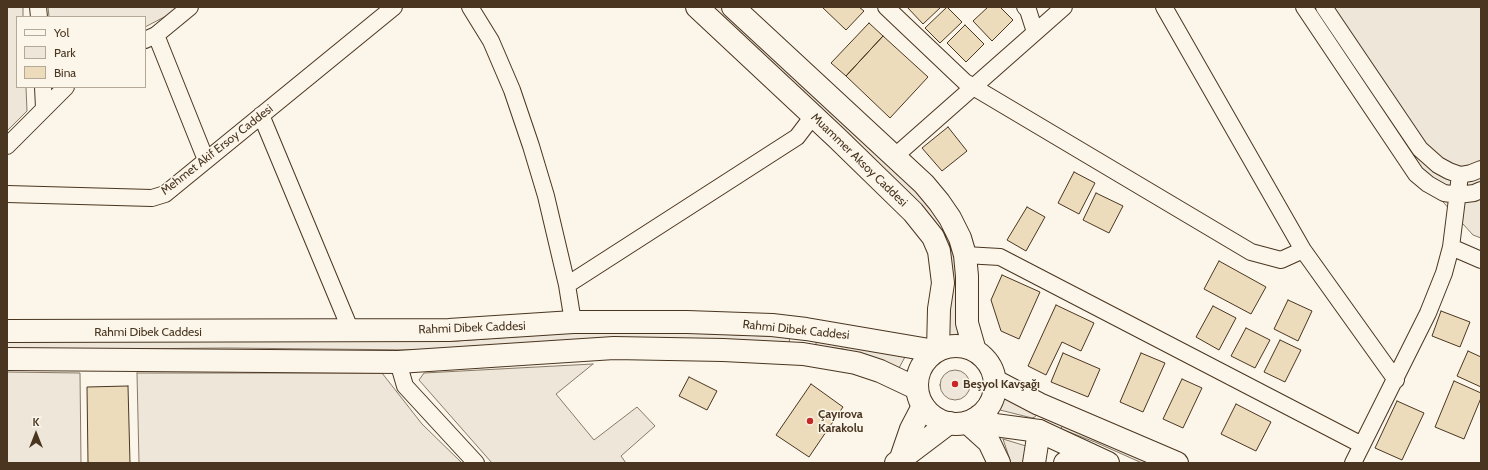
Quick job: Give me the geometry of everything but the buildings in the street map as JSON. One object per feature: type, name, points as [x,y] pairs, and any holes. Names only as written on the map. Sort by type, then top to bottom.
[{"type":"main road","name":"Muammer Aksoy Caddesi","points":[[697,7],[913,212],[933,237],[939,251],[943,283],[939,309],[937,351]]},
{"type":"main road","points":[[733,7],[924,184],[939,202],[950,218],[960,238],[965,255],[967,276],[967,323],[975,351]]},
{"type":"main road","name":"Rahmi Dibek Caddesi","points":[[7,331],[449,330],[574,322],[687,322],[772,325],[822,331],[937,351],[951,346],[963,346],[975,351],[987,361],[995,381]]},
{"type":"main road","name":"Rahmi Dibek Caddesi","points":[[7,359],[398,362],[614,348],[803,354],[856,363],[880,371],[920,397],[929,414],[936,419],[965,421],[1039,431],[1099,459]]},
{"type":"main road","points":[[898,462],[911,429],[920,397],[917,377],[927,358],[937,351]]},
{"type":"main road","points":[[898,462],[988,408],[993,398],[995,381],[1040,404],[1177,463]]},
{"type":"main road","points":[[1034,463],[1039,431],[1040,404]]},
{"type":"main road","points":[[965,421],[988,442],[1000,463]]},
{"type":"main road","points":[[1065,463],[1074,458],[1099,459]]},
{"type":"street","points":[[190,7],[150,38],[206,160]]},
{"type":"street","name":"Mehmet Akif Ersoy Caddesi","points":[[7,194],[152,198],[165,194],[394,7]]},
{"type":"street","points":[[470,7],[491,41],[512,90],[546,196],[574,322]]},
{"type":"street","points":[[886,7],[965,82],[1251,252],[1281,260],[1303,250]]},
{"type":"street","points":[[1025,7],[1028,10],[1035,32]]},
{"type":"street","points":[[894,157],[1064,7]]},
{"type":"street","points":[[1164,7],[1303,250],[1396,380]]},
{"type":"street","points":[[1304,7],[1416,174],[1428,184],[1444,193],[1458,195],[1474,193],[1481,190]]},
{"type":"street","points":[[1324,7],[1420,149],[1438,165],[1460,175],[1481,169]]},
{"type":"street","points":[[43,88],[44,108]]},
{"type":"street","points":[[7,146],[65,88]]},
{"type":"street","points":[[261,115],[351,331]]},
{"type":"street","points":[[567,285],[797,137],[813,116]]},
{"type":"street","points":[[1353,463],[1396,380],[1428,313],[1444,273],[1451,247],[1460,175]]},
{"type":"street","points":[[1451,247],[1481,260]]},
{"type":"street","points":[[965,255],[1000,257],[1362,445]]},
{"type":"street","points":[[398,362],[405,386],[476,463]]},
{"type":"green space","points":[[7,7],[23,7],[23,16],[16,16],[16,88],[26,88],[27,111],[7,131]]},
{"type":"green space","points":[[48,7],[178,7],[168,15],[146,26],[146,16],[49,16]]},
{"type":"green space","points":[[710,7],[722,7],[910,183],[938,215],[957,255],[956,321],[959,340],[940,341],[952,281],[921,206],[902,186]]},
{"type":"green space","points":[[1316,7],[1481,7],[1481,238],[1473,235],[1443,202]]},
{"type":"green space","points":[[584,332],[692,333],[790,337],[789,344],[416,350],[228,348],[7,350],[7,342],[250,340],[456,341]]},
{"type":"green space","points":[[816,340],[905,357],[899,368],[843,349],[816,346]]},
{"type":"green space","points":[[593,364],[556,394],[594,440],[637,407],[655,426],[621,456],[626,463],[492,463],[419,380],[424,373]]},
{"type":"green space","points":[[955,370],[966,374],[970,385],[966,396],[955,400],[944,396],[940,385],[944,374]]},
{"type":"green space","points":[[7,372],[80,373],[81,463],[7,463]]},
{"type":"green space","points":[[137,373],[382,373],[422,424],[462,463],[139,463]]},
{"type":"green space","points":[[998,388],[1037,414],[1035,417],[1032,418],[992,408]]},
{"type":"green space","points":[[1064,421],[1158,463],[1142,463],[1061,429]]},
{"type":"green space","points":[[1003,439],[1026,446],[1024,463],[1011,463]]},
{"type":"place","name":"Beşyol Kavşağı","points":[[955,384]]},
{"type":"place","name":"Çayırova Karakolu","points":[[810,421]]}]
